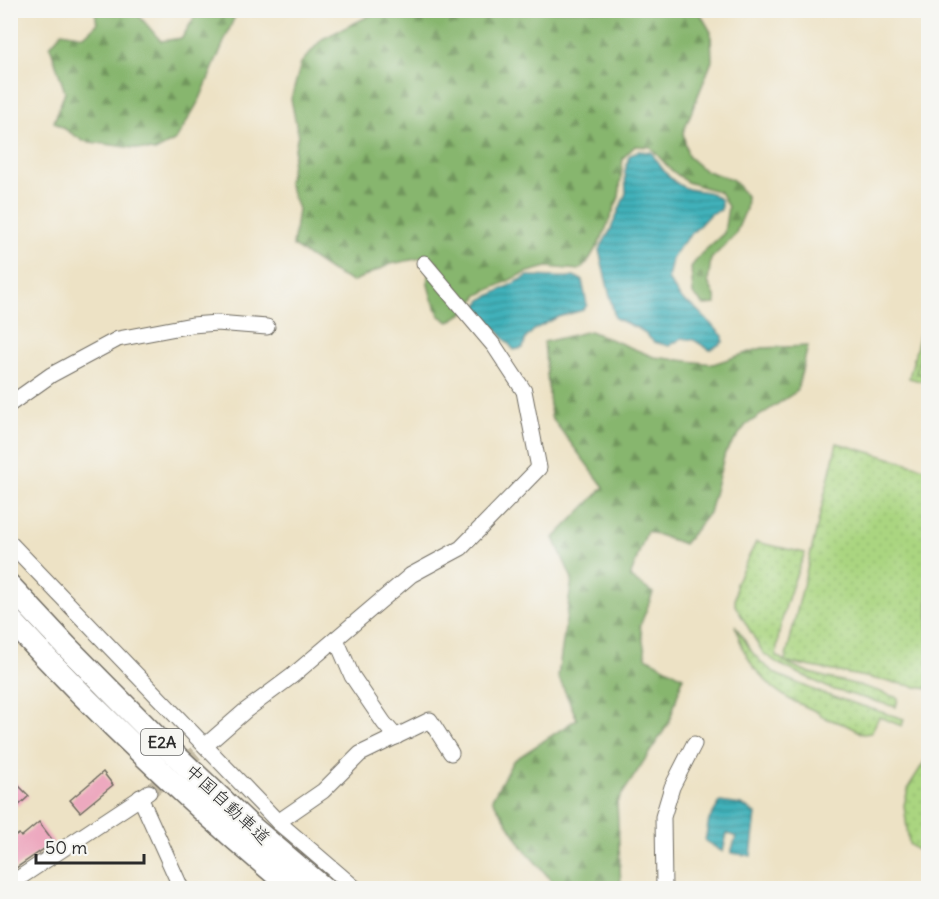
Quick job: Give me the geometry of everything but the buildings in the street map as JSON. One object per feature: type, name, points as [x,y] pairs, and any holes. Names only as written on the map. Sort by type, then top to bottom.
[{"type":"highway","name":"中国自動車道","points":[[10,586],[156,737],[249,825],[323,888]]},
{"type":"highway","name":"中国自動車道","points":[[10,619],[140,753],[231,837],[292,888]]},
{"type":"street","points":[[205,746],[244,711],[292,676],[411,575],[461,548],[539,468],[524,391],[495,347],[424,263]]},
{"type":"street","points":[[10,404],[51,375],[118,339],[192,325],[218,323],[267,327]]},
{"type":"street","points":[[10,543],[278,822],[354,888]]},
{"type":"street","points":[[336,639],[352,676],[396,737]]},
{"type":"street","points":[[278,822],[323,791],[360,754],[430,720],[451,753]]},
{"type":"street","points":[[664,888],[663,818],[672,786],[694,744]]},
{"type":"street","points":[[10,884],[144,795],[182,888]]},
{"type":"green space","points":[[698,10],[711,32],[712,61],[683,133],[688,156],[704,170],[733,180],[747,197],[746,209],[735,235],[711,259],[708,282],[716,304],[704,305],[693,294],[691,267],[701,254],[724,233],[728,207],[720,192],[687,182],[671,170],[650,147],[635,146],[623,158],[619,197],[602,238],[587,263],[579,270],[547,267],[525,273],[478,295],[469,309],[449,322],[440,316],[428,285],[428,278],[438,262],[426,257],[391,264],[352,282],[293,246],[298,209],[288,183],[298,134],[291,99],[301,63],[322,39],[371,15],[371,11]]},
{"type":"green space","points":[[95,11],[135,11],[161,41],[182,38],[198,11],[237,11],[200,99],[176,140],[155,151],[83,141],[54,122],[65,92],[50,46],[62,32],[84,36],[97,24]]},
{"type":"green space","points":[[928,306],[928,383],[909,378]]},
{"type":"green space","points":[[928,326],[928,376],[916,373]]},
{"type":"green space","points":[[590,331],[654,357],[713,364],[762,348],[808,346],[797,391],[746,425],[725,453],[709,513],[684,544],[647,531],[630,577],[653,593],[640,626],[646,657],[683,677],[669,723],[617,802],[621,888],[558,888],[524,849],[492,799],[513,761],[577,719],[558,676],[572,579],[554,538],[604,487],[551,417],[544,342]]},
{"type":"green space","points":[[837,443],[928,469],[928,689],[786,662],[812,673],[898,698],[896,707],[831,689],[779,664],[763,653],[735,605],[736,583],[756,542],[805,553],[790,591],[780,629],[776,656],[785,661]]},
{"type":"green space","points":[[735,625],[752,652],[778,675],[821,693],[904,719],[902,726],[879,717],[871,733],[863,734],[789,699],[773,688],[754,668],[742,647]]},
{"type":"green space","points":[[928,756],[928,858],[909,844],[904,805],[909,786]]},
{"type":"water","points":[[638,151],[651,152],[664,171],[680,185],[708,192],[721,200],[721,210],[710,214],[681,245],[672,259],[668,279],[681,299],[694,307],[723,336],[723,342],[710,350],[694,340],[682,338],[669,346],[654,342],[641,330],[615,318],[599,250],[610,231],[626,193],[625,171],[629,156]]},
{"type":"water","points":[[528,276],[576,277],[582,280],[587,305],[583,310],[558,317],[535,329],[526,338],[523,348],[514,350],[477,307],[481,300]]},
{"type":"water","points":[[720,802],[742,805],[756,814],[751,856],[731,853],[736,837],[727,833],[723,852],[705,841],[709,820]]},
{"type":"tunnel","points":[[149,792],[205,746]]}]
